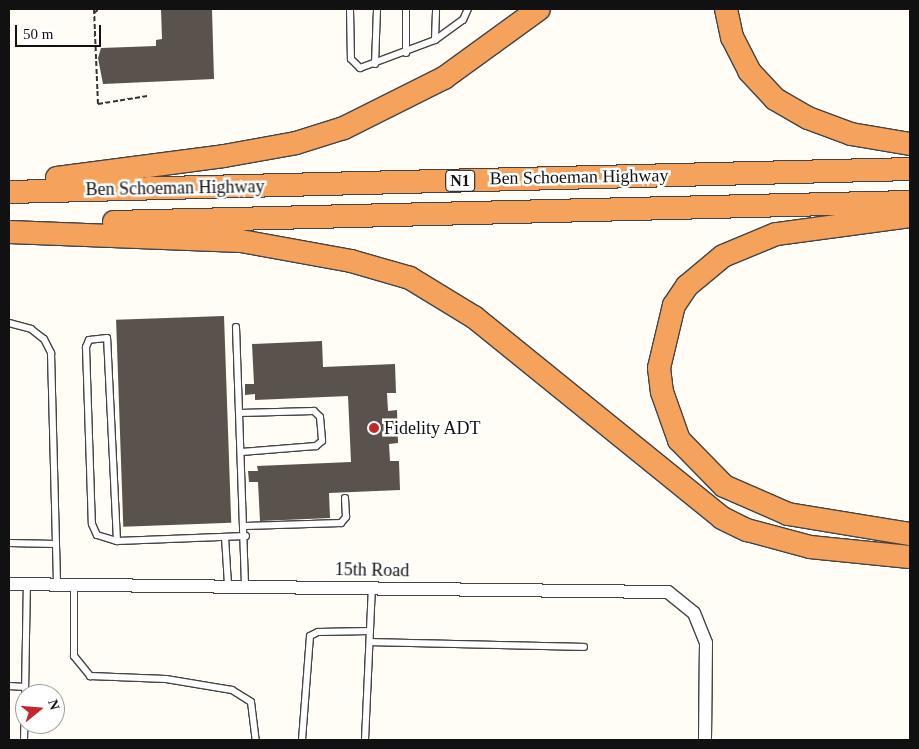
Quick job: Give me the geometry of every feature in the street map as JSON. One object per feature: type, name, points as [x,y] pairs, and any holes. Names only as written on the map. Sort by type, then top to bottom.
[{"type":"highway","points":[[9,183],[224,156],[296,143],[344,128],[444,78],[539,9]]},
{"type":"highway","points":[[726,9],[732,37],[749,72],[775,99],[808,118],[851,134],[910,144]]},
{"type":"highway","name":"Ben Schoeman Highway","points":[[9,192],[910,169]]},
{"type":"highway","name":"Ben Schoeman Highway","points":[[9,225],[910,202]]},
{"type":"highway","points":[[910,216],[776,234],[722,256],[687,286],[674,305],[660,347],[659,368],[662,392],[679,440],[724,486],[788,514],[910,534]]},
{"type":"highway","points":[[9,232],[242,241],[351,261],[410,278],[474,317],[722,518],[810,547],[910,557]]},
{"type":"street","name":"15th Road","points":[[9,584],[74,582],[660,591],[687,603],[706,643],[705,740]]},
{"type":"lane","points":[[350,9],[353,64],[360,68],[406,53],[435,40],[463,20],[468,9]]},
{"type":"lane","points":[[375,64],[377,9]]},
{"type":"lane","points":[[406,9],[406,53]]},
{"type":"lane","points":[[435,40],[436,9]]},
{"type":"lane","points":[[9,323],[31,329],[44,339],[51,354],[58,583]]},
{"type":"lane","points":[[236,327],[246,536],[246,586]]},
{"type":"lane","points":[[117,541],[107,338],[90,340],[86,347],[92,524],[96,535],[117,541],[246,536]]},
{"type":"lane","points":[[240,413],[314,411],[320,416],[322,441],[316,446],[241,452]]},
{"type":"lane","points":[[245,526],[341,523],[346,517],[345,498]]},
{"type":"lane","points":[[225,537],[228,585]]},
{"type":"lane","points":[[9,543],[56,544]]},
{"type":"lane","points":[[74,582],[74,656],[90,676],[166,680],[232,690],[251,702],[256,740]]},
{"type":"lane","points":[[25,684],[26,584]]},
{"type":"lane","points":[[365,740],[372,587]]},
{"type":"lane","points":[[302,740],[310,636],[370,631]]},
{"type":"lane","points":[[370,642],[584,647]]},
{"type":"path","points":[[94,9],[98,104],[147,96]]},
{"type":"path","points":[[94,13],[99,9]]},
{"type":"building","points":[[161,9],[212,9],[214,79],[103,84],[98,58],[101,48],[156,46],[156,40],[162,39]]},
{"type":"building","points":[[224,316],[231,523],[123,527],[116,320]]},
{"type":"building","name":"Fidelity ADT","points":[[322,341],[323,367],[395,364],[396,393],[387,393],[388,411],[397,410],[398,443],[389,444],[390,461],[399,461],[400,490],[329,493],[330,518],[260,521],[258,482],[249,482],[248,471],[258,471],[257,466],[351,462],[348,396],[255,400],[255,394],[245,395],[245,384],[254,384],[252,344]]},
{"type":"place","name":"Fidelity ADT","points":[[374,428]]}]
